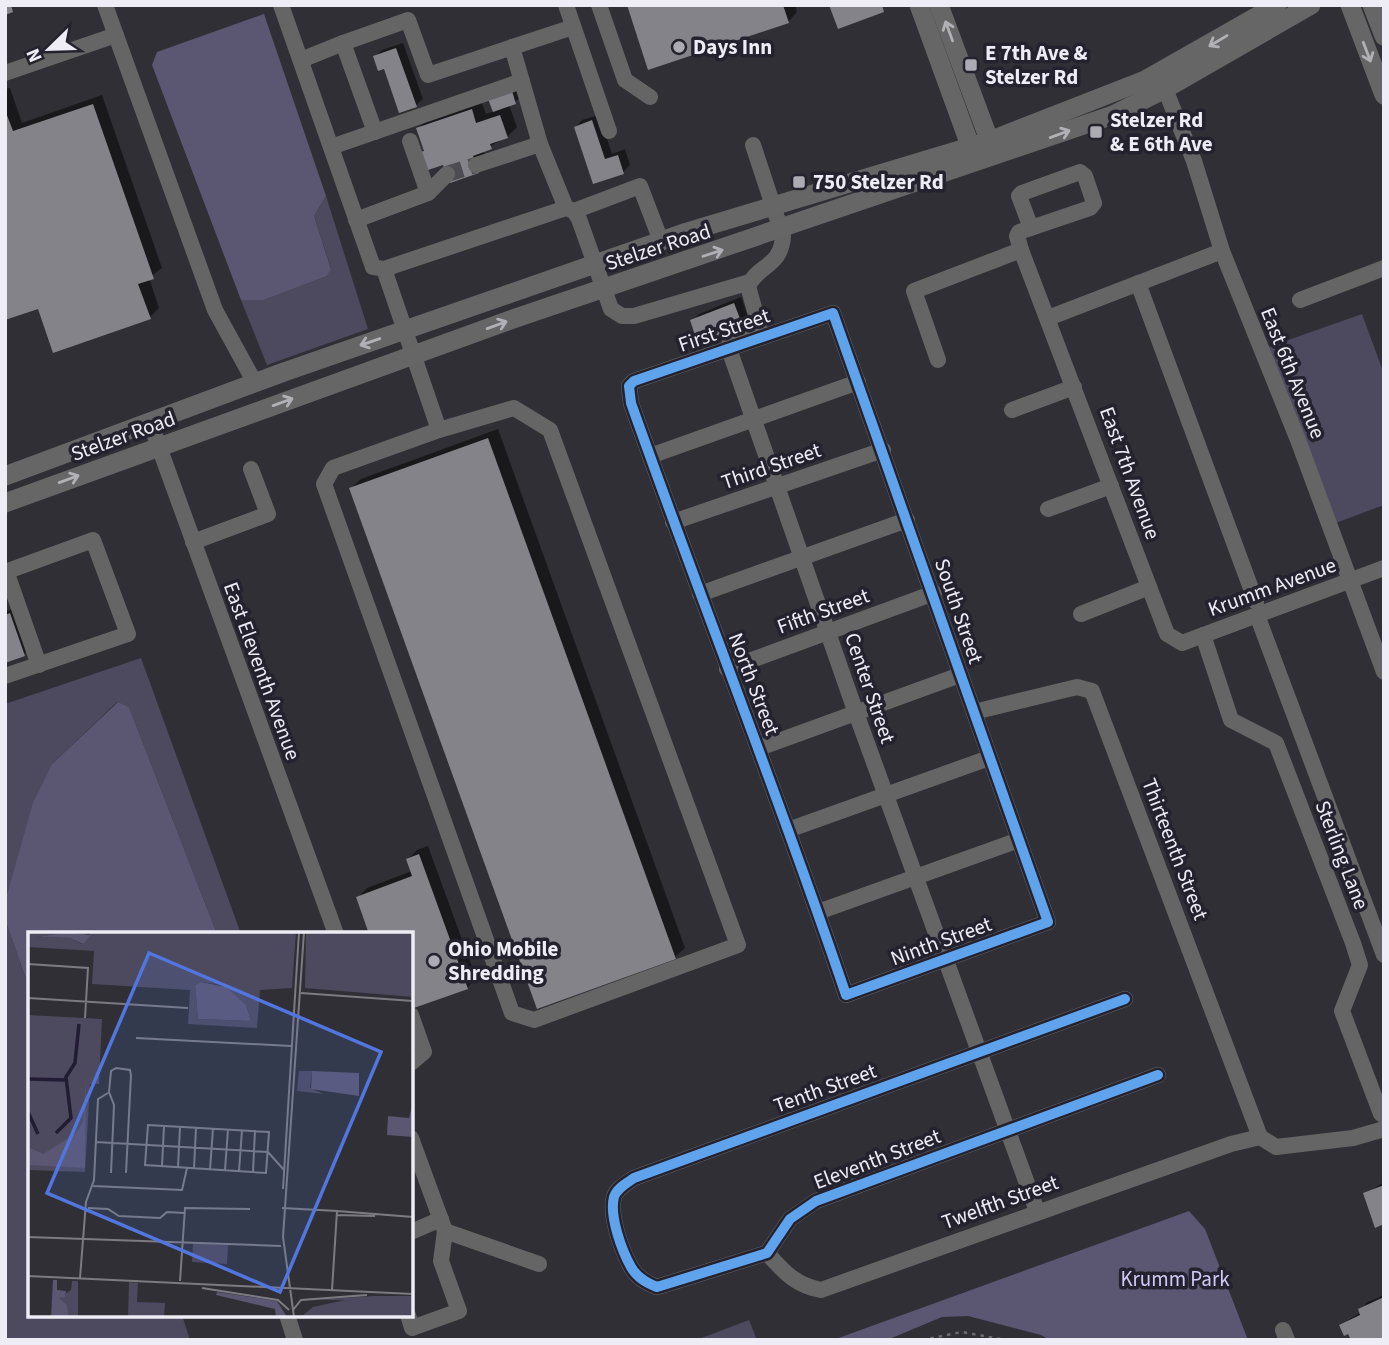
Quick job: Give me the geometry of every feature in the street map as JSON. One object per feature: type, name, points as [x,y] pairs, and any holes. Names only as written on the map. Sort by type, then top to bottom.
[{"type":"main road","points":[[919,5],[944,73],[953,108],[951,134],[945,149],[927,162]]},
{"type":"main road","points":[[939,5],[983,152]]},
{"type":"main road","name":"Stelzer Road","points":[[5,503],[414,355],[781,230],[983,152],[1152,76],[1276,5]]},
{"type":"main road","name":"Stelzer Road","points":[[5,475],[405,329],[661,241],[772,205],[927,162],[983,152],[1113,115],[1165,89],[1311,5]]},
{"type":"main road","points":[[1350,5],[1384,95]]},
{"type":"main road","points":[[1372,5],[1384,36]]},
{"type":"main road","points":[[944,73],[983,152]]},
{"type":"street","points":[[105,5],[215,310],[255,383]]},
{"type":"street","points":[[281,5],[373,267],[384,269],[640,186],[661,241]]},
{"type":"street","points":[[566,5],[609,131]]},
{"type":"street","points":[[599,5],[625,80],[650,97]]},
{"type":"street","points":[[301,60],[408,20],[428,75],[573,27]]},
{"type":"street","points":[[5,73],[116,35]]},
{"type":"street","points":[[343,43],[375,132]]},
{"type":"street","points":[[512,47],[540,144],[594,264],[611,309],[622,316],[634,316],[750,282],[776,260],[782,248],[781,230],[753,145]]},
{"type":"street","points":[[331,147],[522,81]]},
{"type":"street","name":"East 6th Avenue","points":[[1165,89],[1194,161],[1222,251],[1298,440],[1384,672]]},
{"type":"street","points":[[410,141],[428,193]]},
{"type":"street","points":[[476,164],[540,144]]},
{"type":"street","points":[[938,360],[914,290],[1021,250],[1017,236],[1019,232],[1031,228],[1090,208],[1094,203],[1085,176],[1080,172],[1022,193],[1020,196],[1031,228]]},
{"type":"street","points":[[356,220],[428,193],[447,174]]},
{"type":"street","name":"East 7th Avenue","points":[[1021,250],[1167,634],[1175,640]]},
{"type":"street","points":[[1048,318],[1222,251]]},
{"type":"street","points":[[1300,300],[1384,268]]},
{"type":"street","points":[[384,269],[439,430]]},
{"type":"street","points":[[729,349],[730,341],[759,326],[748,292],[750,282]]},
{"type":"street","points":[[1138,284],[1384,955]]},
{"type":"street","name":"First Street","points":[[629,386],[634,381],[833,313]]},
{"type":"street","name":"South Street","points":[[833,313],[1048,922]]},
{"type":"street","name":"Center Street","points":[[729,349],[885,795],[1037,1211]]},
{"type":"street","points":[[650,456],[858,382]]},
{"type":"street","name":"North Street","points":[[629,386],[631,403],[673,522],[759,748],[846,995]]},
{"type":"street","points":[[1012,410],[1074,387]]},
{"type":"street","points":[[514,408],[550,430],[738,945],[534,1020],[512,1013],[324,484],[333,468],[439,430],[514,408]]},
{"type":"street","name":"East Eleventh Avenue","points":[[150,422],[335,932]]},
{"type":"street","name":"Third Street","points":[[673,522],[883,450]]},
{"type":"street","points":[[194,542],[268,514],[251,469]]},
{"type":"street","points":[[1048,509],[1111,486]]},
{"type":"street","points":[[700,593],[907,520]]},
{"type":"street","points":[[5,676],[39,665],[128,635],[93,540],[6,571],[12,609],[39,665]]},
{"type":"street","name":"Krumm Avenue","points":[[1175,640],[1182,643],[1256,608],[1384,568]]},
{"type":"street","points":[[1081,614],[1149,587]]},
{"type":"street","name":"Fifth Street","points":[[727,669],[934,593]]},
{"type":"street","name":"Sterling Lane","points":[[1203,635],[1231,720],[1276,743],[1353,943],[1360,965],[1342,1011],[1382,1121]]},
{"type":"street","points":[[759,748],[960,675]]},
{"type":"street","name":"Thirteenth Street","points":[[974,712],[1077,687],[1092,691],[1260,1137]]},
{"type":"street","points":[[788,830],[989,758]]},
{"type":"street","points":[[818,912],[1019,840]]},
{"type":"street","name":"Ninth Street","points":[[846,995],[1048,922]]},
{"type":"street","name":"Tenth Street","points":[[767,1253],[657,1287],[644,1282],[632,1268],[615,1222],[614,1197],[622,1186],[634,1178],[1125,999]]},
{"type":"street","points":[[413,1020],[424,1052],[413,1061]]},
{"type":"street","name":"Eleventh Street","points":[[767,1253],[790,1219],[816,1201],[1158,1075]]},
{"type":"street","points":[[1260,1137],[1276,1147],[1353,1139],[1382,1121]]},
{"type":"street","name":"Twelfth Street","points":[[767,1253],[788,1277],[803,1287],[821,1290],[1037,1211],[1231,1144],[1260,1137]]},
{"type":"street","points":[[409,1317],[412,1328],[459,1311],[441,1261],[443,1225],[413,1143]]},
{"type":"street","points":[[413,1231],[443,1225],[539,1264]]},
{"type":"street","points":[[288,1317],[295,1340]]},
{"type":"path","points":[[922,1340],[962,1332],[1006,1340]]},
{"type":"shaded area","points":[[326,196],[368,329],[267,365],[241,300],[264,300],[327,276],[331,268],[314,216]]},
{"type":"shaded area","points":[[1362,314],[1384,374],[1384,505],[1333,524],[1266,348]]},
{"type":"shaded area","points":[[141,658],[240,932],[216,932],[129,707],[117,702],[52,764],[7,925],[28,984],[28,1317],[183,1317],[190,1340],[5,1340],[5,704]]},
{"type":"shaded area","points":[[749,1320],[757,1340],[696,1340]]},
{"type":"green space","points":[[264,14],[326,196],[314,216],[331,269],[327,276],[264,300],[241,300],[152,65],[157,52]]},
{"type":"green space","points":[[118,702],[129,707],[216,932],[28,932],[28,984],[7,925],[7,895],[33,803],[52,764]]},
{"type":"green space","name":"Krumm Park","points":[[1189,1211],[1205,1229],[1248,1340],[1050,1340],[1041,1335],[968,1316],[942,1317],[887,1340],[833,1340]]},
{"type":"building","points":[[5,5],[11,5],[13,12],[5,15]]},
{"type":"building","name":"Days Inn","points":[[627,5],[783,5],[789,23],[648,70]]},
{"type":"building","points":[[829,5],[882,5],[884,12],[838,29]]},
{"type":"building","points":[[396,48],[417,107],[399,113],[384,69],[378,71],[373,56]]},
{"type":"building","points":[[512,91],[516,104],[493,112],[488,99]]},
{"type":"building","points":[[93,104],[154,279],[138,284],[151,319],[53,353],[38,309],[5,320],[5,110],[13,131]]},
{"type":"building","points":[[472,109],[476,123],[500,115],[508,138],[490,144],[492,149],[473,156],[479,173],[450,183],[443,165],[425,171],[419,152],[424,151],[416,128]]},
{"type":"building","points":[[592,120],[605,159],[618,155],[624,174],[593,184],[574,127]]},
{"type":"building","points":[[734,303],[744,329],[698,344],[690,320]]},
{"type":"building","points":[[488,438],[676,959],[537,1009],[349,488]]},
{"type":"building","points":[[10,613],[25,656],[5,663],[5,615]]},
{"type":"building","points":[[419,854],[468,989],[413,1008],[413,932],[368,932],[356,897],[412,876],[406,859]]},
{"type":"building","points":[[1384,1185],[1384,1224],[1375,1228],[1363,1193]]},
{"type":"building","points":[[1384,1297],[1384,1340],[1351,1340],[1348,1334],[1344,1336],[1339,1325],[1360,1315],[1358,1309]]},
{"type":"tunnel","points":[[447,174],[476,165]]},
{"type":"cycle path","points":[[833,313],[1048,922],[846,995],[631,403],[629,386],[634,381],[833,313]]},
{"type":"cycle path","points":[[1125,999],[634,1178],[622,1186],[614,1197],[613,1214],[624,1252],[636,1274],[657,1287],[767,1253],[790,1219],[816,1201],[1158,1075]]},
{"type":"place","name":"Days Inn","points":[[679,47]]},
{"type":"place","name":"E 7th Ave & Stelzer Rd","points":[[971,65]]},
{"type":"place","name":"Stelzer Rd & E 6th Ave","points":[[1096,132]]},
{"type":"place","name":"750 Stelzer Rd","points":[[799,182]]},
{"type":"place","name":"Ohio Mobile Shredding","points":[[434,961]]}]
